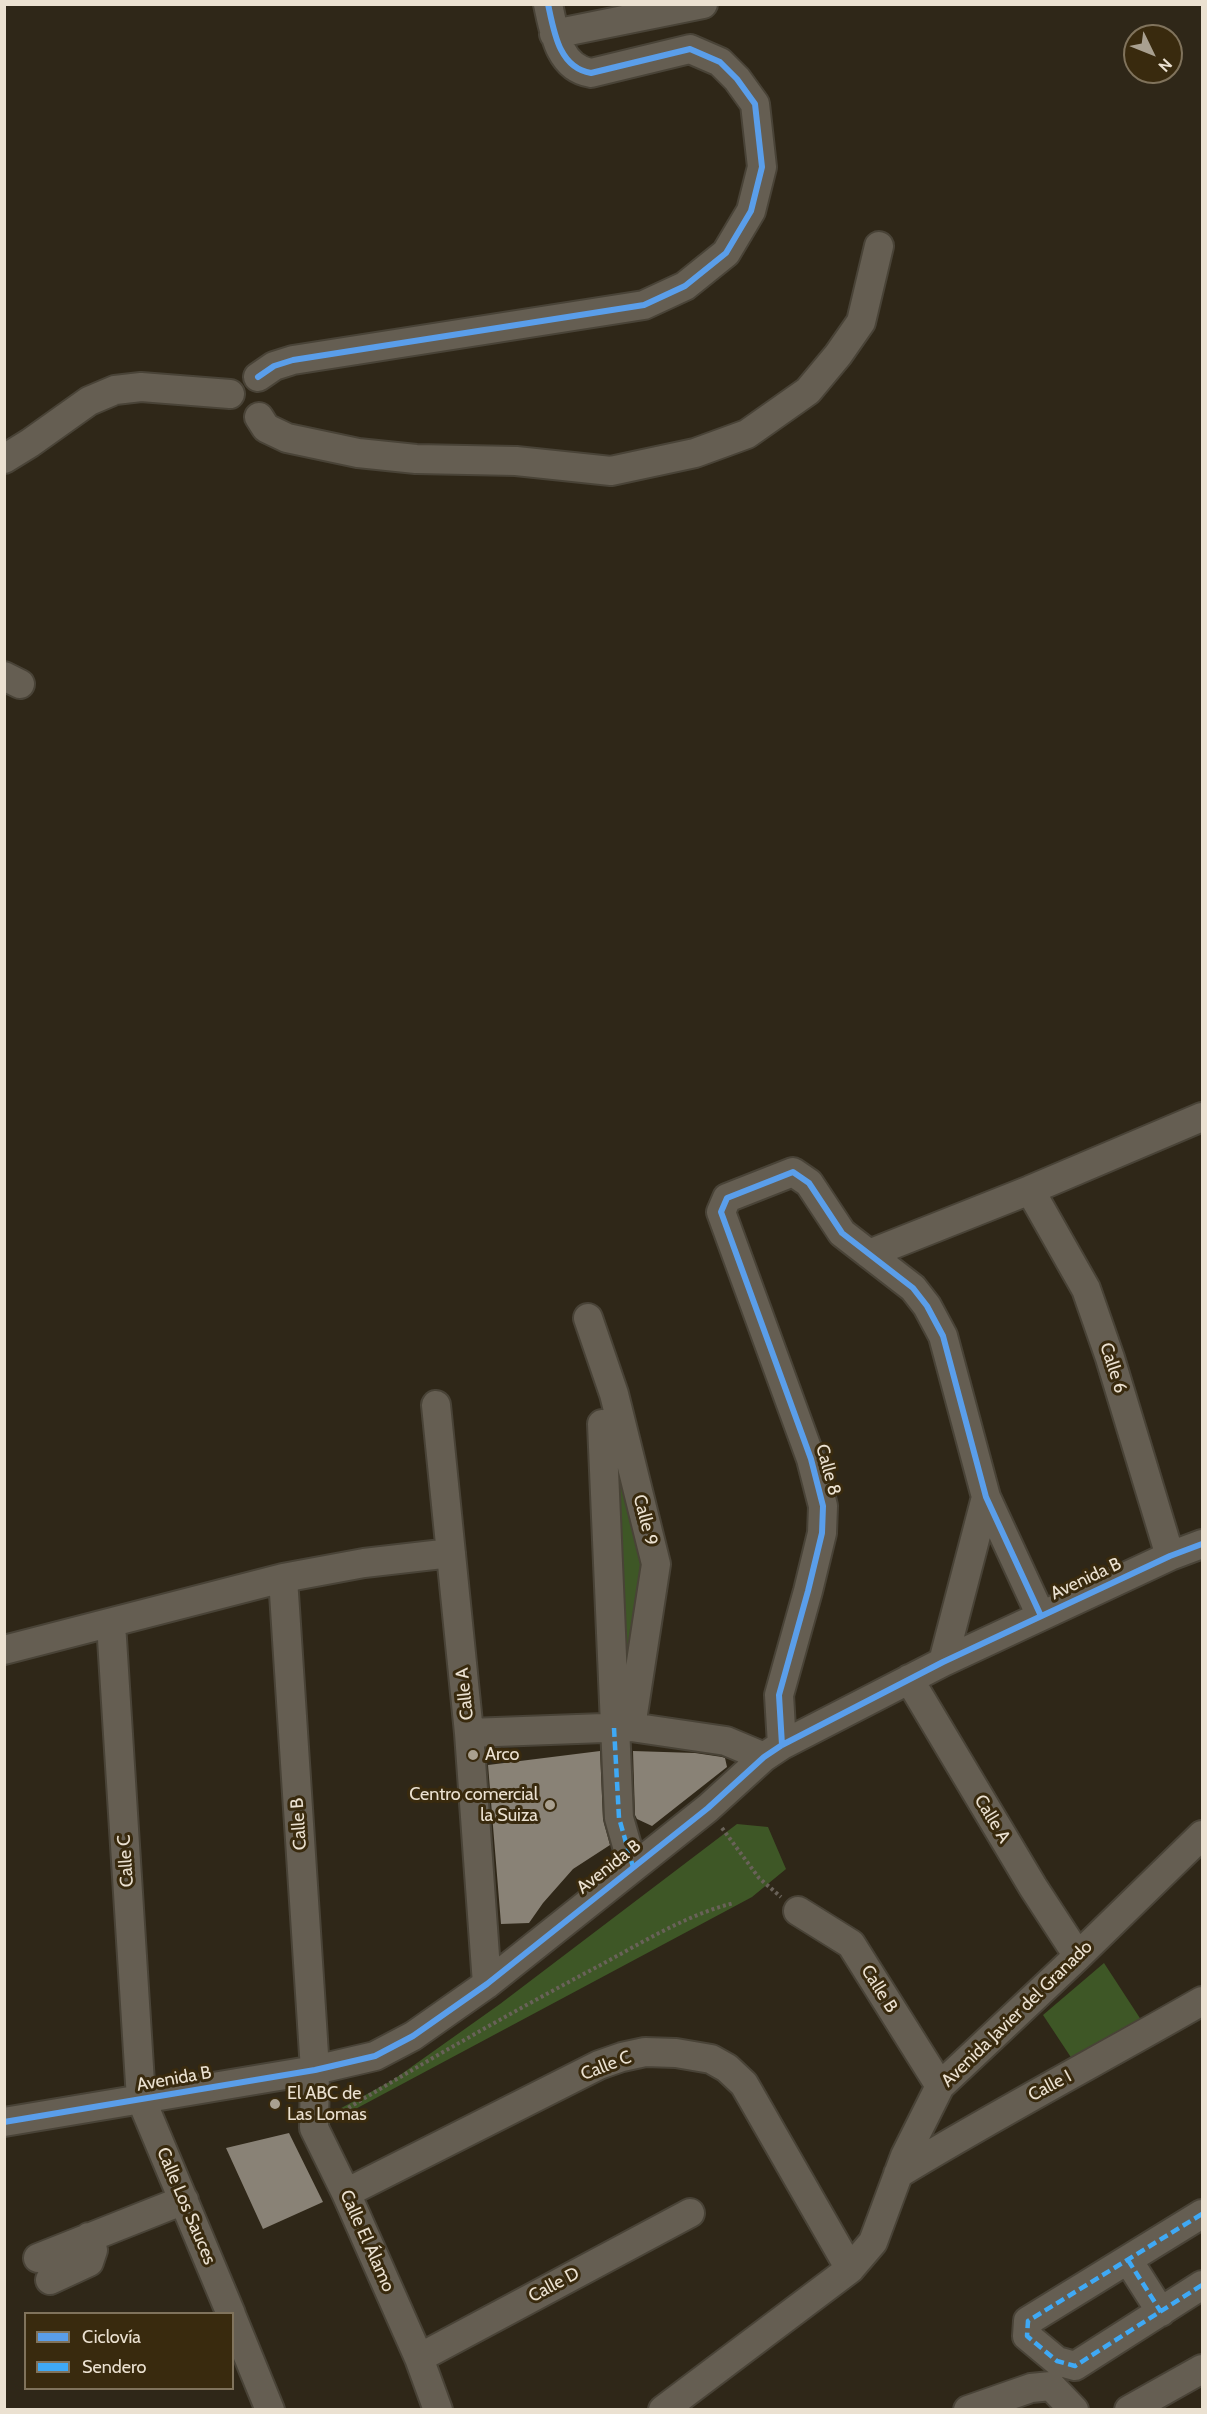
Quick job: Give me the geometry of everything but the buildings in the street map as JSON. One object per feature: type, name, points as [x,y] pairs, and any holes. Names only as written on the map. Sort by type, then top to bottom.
[{"type":"street","points":[[258,377],[270,386],[272,393],[270,407],[260,417],[252,419],[238,414],[233,408],[230,394],[237,381],[244,377],[258,377],[274,366],[293,360],[644,305],[685,286],[726,253],[751,211],[762,167],[755,104],[737,79],[720,62],[690,49],[591,73],[582,72],[572,66],[554,34],[548,4]]},
{"type":"street","points":[[554,34],[703,4]]},
{"type":"street","points":[[260,417],[266,428],[287,438],[358,453],[416,459],[516,461],[611,471],[695,453],[747,434],[808,391],[838,355],[861,322],[879,246]]},
{"type":"street","points":[[4,459],[39,438],[89,401],[115,390],[141,387],[230,394]]},
{"type":"street","points":[[869,1254],[1030,1191],[1203,1117]]},
{"type":"street","name":"Calle 8","points":[[773,1751],[778,1695],[817,1556],[822,1533],[823,1506],[812,1459],[721,1212],[727,1198],[793,1172],[809,1183],[842,1233],[869,1254]]},
{"type":"street","name":"Calle 6","points":[[1030,1191],[1086,1289],[1110,1358],[1170,1556]]},
{"type":"street","points":[[869,1254],[913,1288],[927,1306],[943,1336],[986,1497],[1041,1616]]},
{"type":"street","name":"Calle 9","points":[[588,1318],[614,1394],[656,1564],[623,1727]]},
{"type":"street","name":"Calle A","points":[[436,1405],[469,1733],[487,1984]]},
{"type":"street","points":[[602,1424],[623,1727],[619,1818],[633,1868]]},
{"type":"street","points":[[943,1662],[986,1497]]},
{"type":"street","name":"Avenida B","points":[[4,2122],[315,2070],[375,2056],[413,2036],[487,1984],[708,1808],[773,1751],[943,1662],[1170,1556],[1203,1544]]},
{"type":"street","points":[[4,1650],[283,1578],[364,1563],[451,1553]]},
{"type":"street","name":"Calle B","points":[[283,1578],[315,2070]]},
{"type":"street","name":"Calle C","points":[[111,1623],[141,2099]]},
{"type":"street","name":"Calle A","points":[[909,1679],[1033,1887],[1078,1956]]},
{"type":"street","points":[[469,1733],[623,1727],[726,1741],[773,1751]]},
{"type":"street","name":"Avenida Javier del Granado","points":[[663,2409],[850,2269],[873,2242],[898,2174],[940,2086],[1203,1835]]},
{"type":"street","name":"Calle B","points":[[798,1911],[851,1944],[940,2086]]},
{"type":"street","name":"Calle I","points":[[898,2174],[968,2131],[1101,2060],[1203,2001]]},
{"type":"street","name":"Calle C","points":[[346,2193],[599,2065],[645,2052],[676,2053],[711,2059],[727,2068],[744,2084],[850,2269]]},
{"type":"street","name":"Calle El Álamo","points":[[315,2070],[314,2128],[346,2193],[438,2409]]},
{"type":"street","name":"Calle Los Sauces","points":[[141,2099],[231,2312]]},
{"type":"street","points":[[44,2269],[89,2262],[93,2250],[89,2237],[184,2199]]},
{"type":"street","name":"Calle D","points":[[418,2358],[690,2213]]},
{"type":"street","points":[[1203,2214],[1028,2321],[1027,2336],[1057,2361],[1075,2366],[1203,2285]]},
{"type":"street","points":[[1128,2260],[1161,2312]]},
{"type":"street","name":"Calle Los Sauces","points":[[234,2320],[270,2409]]},
{"type":"street","points":[[1129,2409],[1203,2369]]},
{"type":"street","points":[[968,2409],[1031,2388],[1052,2386],[1074,2409]]},
{"type":"path","points":[[708,1808],[759,1878],[798,1911]]},
{"type":"path","points":[[314,2128],[480,2029],[706,1910],[734,1903]]},
{"type":"green space","points":[[609,1426],[646,1569],[624,1711]]},
{"type":"green space","points":[[737,1824],[768,1827],[786,1869],[752,1897],[333,2121],[332,2113],[393,2080],[500,2004]]},
{"type":"green space","points":[[1104,1963],[1147,2029],[1080,2071],[1043,2015]]},
{"type":"marked path","points":[[614,1728],[619,1818],[633,1867]]},
{"type":"marked path","points":[[1202,2214],[1028,2321],[1027,2336],[1057,2361],[1075,2366],[1202,2285]]},
{"type":"marked path","points":[[1128,2260],[1161,2312]]},
{"type":"cycle path","points":[[258,377],[274,366],[293,360],[644,305],[685,286],[726,253],[751,211],[762,167],[755,104],[737,79],[720,62],[690,49],[591,73],[580,70],[565,56],[560,47],[548,4]]},
{"type":"cycle path","points":[[782,1745],[779,1695],[822,1533],[823,1506],[811,1459],[721,1212],[727,1198],[793,1172],[809,1183],[842,1233],[913,1288],[927,1306],[943,1336],[986,1497],[1041,1616]]},
{"type":"cycle path","points":[[4,2122],[315,2070],[375,2056],[413,2036],[487,1984],[708,1808],[764,1757],[782,1745],[943,1662],[1170,1556],[1202,1544]]},
{"type":"place","name":"Arco","points":[[473,1755]]},
{"type":"place","name":"Centro comercial la Suiza","points":[[550,1805]]},
{"type":"place","name":"El ABC de Las Lomas","points":[[275,2104]]}]
